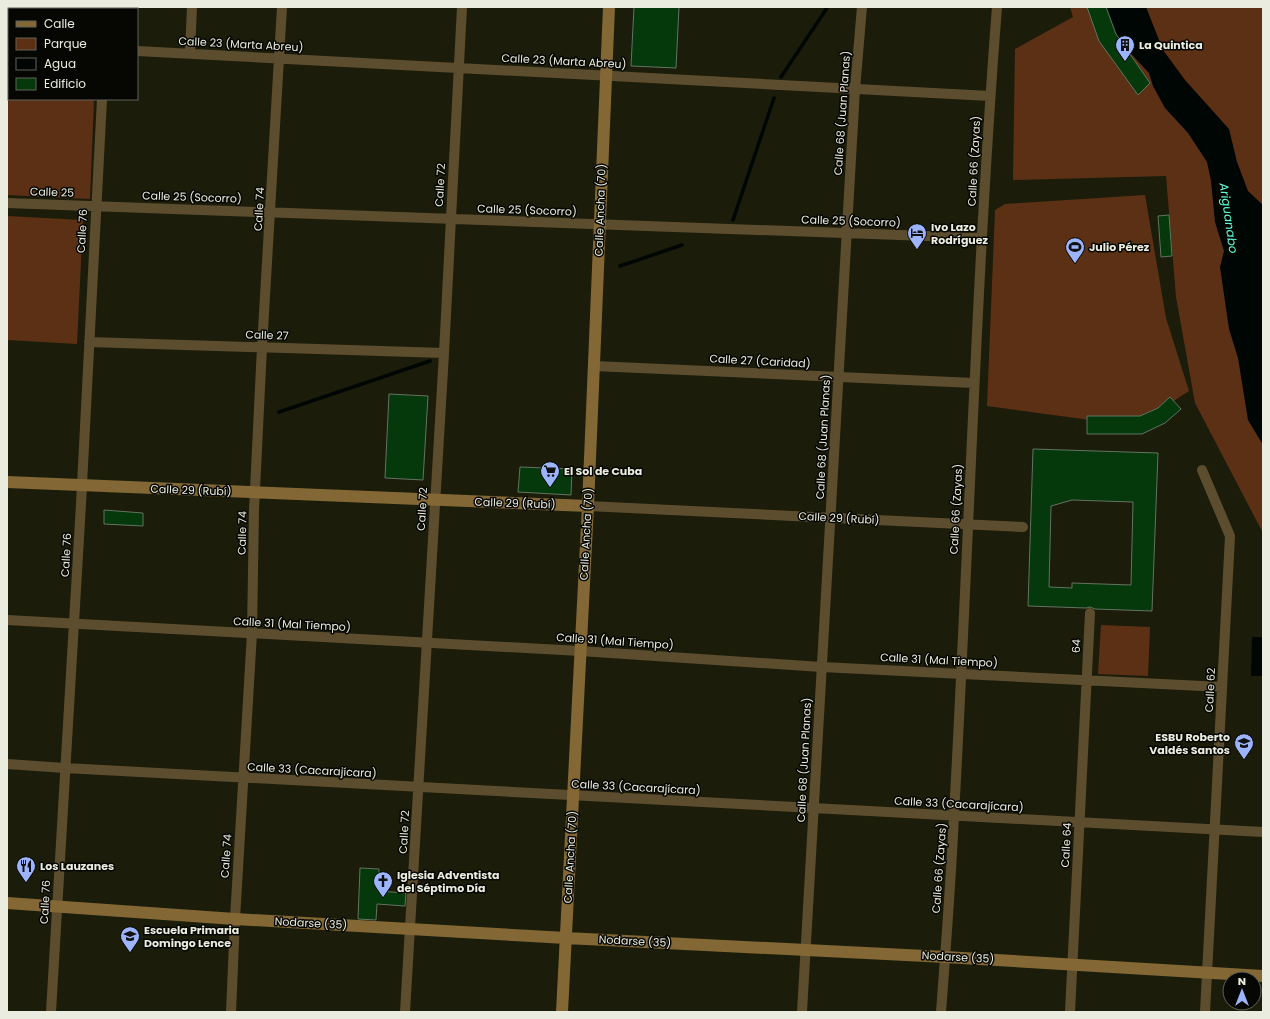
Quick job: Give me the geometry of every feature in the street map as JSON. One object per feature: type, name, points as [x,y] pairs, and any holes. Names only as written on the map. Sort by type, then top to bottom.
[{"type":"main road","name":"Calle Ancha (70)","points":[[562,1012],[588,506],[609,7]]},
{"type":"main road","name":"Calle 29 (Rubí)","points":[[7,482],[588,506]]},
{"type":"main road","name":"Nodarse (35)","points":[[7,903],[235,919],[566,938],[945,956],[1263,976]]},
{"type":"street","points":[[190,53],[192,7]]},
{"type":"street","name":"Calle 74","points":[[231,1012],[252,633],[255,493],[262,347],[282,7]]},
{"type":"street","name":"Calle 72","points":[[405,1012],[444,353],[462,7]]},
{"type":"street","name":"Calle 68 (Juan Planas)","points":[[802,1012],[846,233],[862,7]]},
{"type":"street","name":"Calle 66 (Zayas)","points":[[941,1012],[954,816],[982,238],[990,96],[997,7]]},
{"type":"street","name":"Calle 23 (Marta Abreu)","points":[[138,51],[990,96]]},
{"type":"street","name":"Calle 76","points":[[51,1012],[82,485],[102,100]]},
{"type":"street","name":"Calle 25","points":[[7,202],[96,206]]},
{"type":"street","name":"Calle 25 (Socorro)","points":[[96,206],[982,238]]},
{"type":"street","name":"Calle 27","points":[[89,342],[444,353]]},
{"type":"street","name":"Calle 27 (Caridad)","points":[[594,366],[974,383]]},
{"type":"street","name":"Calle 62","points":[[1202,470],[1230,536],[1205,1012]]},
{"type":"street","name":"Calle 29 (Rubí)","points":[[588,506],[1023,527]]},
{"type":"street","name":"64","points":[[1087,680],[1090,613]]},
{"type":"street","name":"Calle 31 (Mal Tiempo)","points":[[7,620],[580,651],[822,667],[1222,686]]},
{"type":"street","name":"Calle 64","points":[[1070,1012],[1087,680]]},
{"type":"street","name":"Calle 33 (Cacarajícara)","points":[[7,764],[243,778],[1263,832]]},
{"type":"green space","points":[[7,7],[92,7],[8,8],[8,100],[94,100],[90,199],[7,195]]},
{"type":"green space","points":[[1070,7],[1263,7],[1263,533],[1195,403],[1176,297],[1166,176],[1013,180],[1015,49],[1073,17]]},
{"type":"green space","name":"Julio Pérez","points":[[1145,195],[1166,318],[1189,391],[1146,419],[1090,420],[987,406],[995,210],[1005,204]]},
{"type":"green space","points":[[7,216],[83,220],[77,344],[7,340]]},
{"type":"green space","points":[[1101,625],[1150,627],[1148,676],[1098,674]]},
{"type":"water","name":"Ariguanabo","points":[[1103,7],[1146,7],[1163,50],[1185,80],[1229,129],[1237,162],[1248,191],[1263,205],[1263,445],[1248,420],[1238,358],[1229,329],[1220,267],[1224,251],[1215,222],[1211,181],[1207,162],[1188,133],[1165,108],[1153,86],[1149,73],[1108,29]]},
{"type":"water","points":[[1252,637],[1263,637],[1263,676],[1251,676]]},
{"type":"building","points":[[634,7],[679,7],[676,68],[631,66]]},
{"type":"building","name":"La Quintica","points":[[1087,7],[1106,7],[1116,34],[1150,83],[1138,95],[1099,41]]},
{"type":"building","points":[[1169,215],[1172,256],[1161,257],[1158,216]]},
{"type":"building","points":[[389,394],[428,396],[423,480],[385,478]]},
{"type":"building","points":[[1170,397],[1181,409],[1165,423],[1142,434],[1087,434],[1087,416],[1140,416],[1158,408]]},
{"type":"building","points":[[1033,449],[1158,453],[1152,611],[1095,609],[1090,607],[1028,606]],"holes":[[[1072,500],[1133,502],[1131,585],[1072,583],[1072,588],[1049,587],[1051,506]]]},
{"type":"building","points":[[520,467],[572,469],[571,495],[518,492]]},
{"type":"building","points":[[104,510],[143,513],[143,526],[104,524]]},
{"type":"building","name":"Iglesia Adventista del Séptimo Día","points":[[360,868],[379,869],[378,891],[406,893],[405,906],[377,904],[376,920],[358,919]]},
{"type":"waterway","points":[[781,77],[827,8],[825,7]]},
{"type":"waterway","points":[[733,220],[774,98]]},
{"type":"waterway","points":[[620,266],[682,245]]},
{"type":"waterway","points":[[279,412],[430,361]]},
{"type":"place","name":"La Quintica","points":[[1125,62]]},
{"type":"place","name":"Ivo Lazo Rodríguez","points":[[917,250]]},
{"type":"place","name":"Julio Pérez","points":[[1075,264]]},
{"type":"place","name":"El Sol de Cuba","points":[[550,488]]},
{"type":"place","name":"ESBU Roberto Valdés Santos","points":[[1244,760]]},
{"type":"place","name":"Los Lauzanes","points":[[26,883]]},
{"type":"place","name":"Iglesia Adventista del Séptimo Día","points":[[383,898]]},
{"type":"place","name":"Escuela Primaria Domingo Lence","points":[[130,953]]}]
